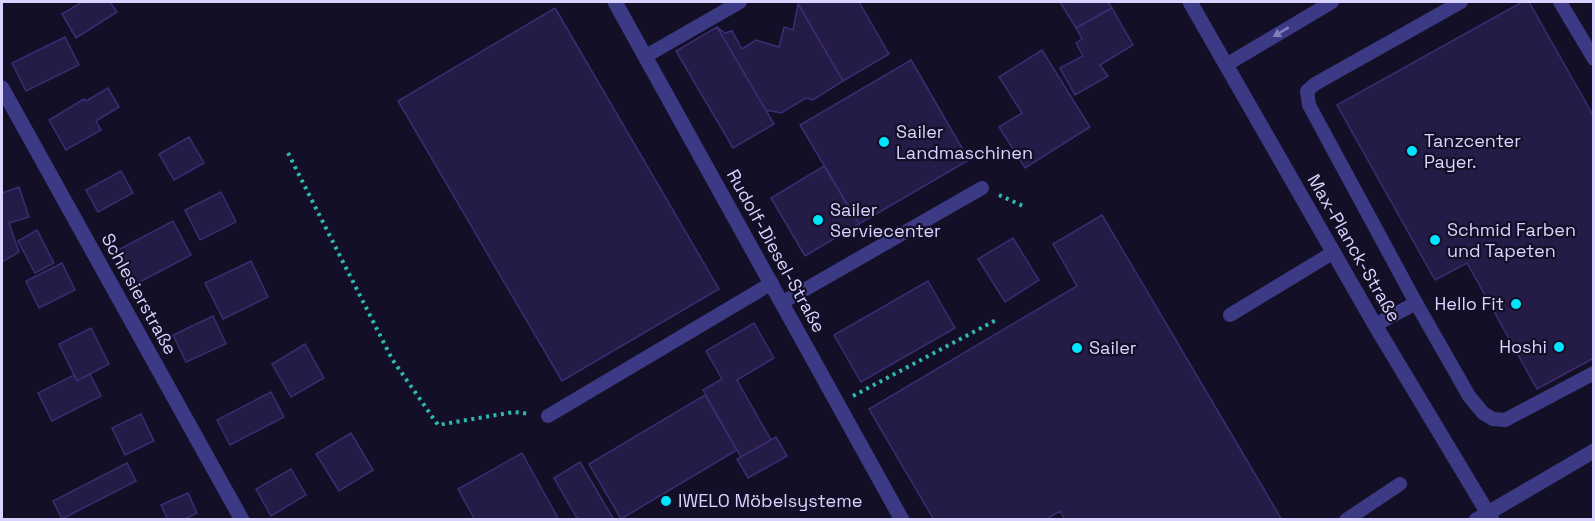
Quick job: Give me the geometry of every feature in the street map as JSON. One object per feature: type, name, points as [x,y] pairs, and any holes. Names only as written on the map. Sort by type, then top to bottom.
[{"type":"street","name":"Rudolf-Diesel-Straße","points":[[615,2],[902,519]]},
{"type":"street","name":"Max-Planck-Straße","points":[[1190,2],[1486,517]]},
{"type":"street","name":"Schlesierstraße","points":[[2,88],[242,519]]},
{"type":"street","points":[[1486,517],[1593,451]]},
{"type":"lane","points":[[646,56],[740,2]]},
{"type":"lane","points":[[1226,65],[1332,2]]},
{"type":"lane","points":[[1461,2],[1315,84],[1307,91],[1309,105],[1416,303],[1469,396],[1483,413],[1493,419],[1505,420],[1593,373]]},
{"type":"lane","points":[[1560,2],[1593,59]]},
{"type":"lane","points":[[783,302],[982,188]]},
{"type":"lane","points":[[1230,315],[1334,252]]},
{"type":"lane","points":[[549,416],[772,283]]},
{"type":"lane","points":[[1375,325],[1416,303]]},
{"type":"lane","points":[[1346,519],[1400,484]]},
{"type":"path","points":[[288,153],[392,359],[438,425],[514,412],[549,416]]},
{"type":"path","points":[[982,188],[1023,206]]},
{"type":"path","points":[[839,404],[998,319]]},
{"type":"building","points":[[82,2],[110,2],[117,12],[76,38],[62,14]]},
{"type":"building","points":[[797,2],[859,2],[889,54],[843,81]]},
{"type":"building","points":[[1060,2],[1108,2],[1112,8],[1076,28]]},
{"type":"building","points":[[1522,2],[1529,2],[1594,117],[1594,358],[1537,389],[1467,263],[1435,280],[1337,105]]},
{"type":"building","points":[[798,4],[843,81],[813,100],[806,98],[781,113],[765,110],[717,27],[725,33],[732,31],[742,49],[756,40],[779,47],[784,27],[793,30]]},
{"type":"building","points":[[555,8],[719,289],[562,381],[398,101]]},
{"type":"building","points":[[1112,8],[1133,45],[1100,65],[1108,76],[1075,95],[1060,68],[1083,56],[1076,43],[1082,39],[1076,28]]},
{"type":"building","points":[[717,27],[774,124],[733,148],[676,51]]},
{"type":"building","points":[[65,37],[79,65],[26,91],[12,63]]},
{"type":"building","points":[[1042,50],[1090,127],[1025,168],[999,127],[1022,113],[999,77]]},
{"type":"building","name":"Sailer Landmaschinen","points":[[911,60],[969,160],[859,224],[800,125]]},
{"type":"building","points":[[108,88],[119,107],[96,121],[101,130],[66,150],[49,120]]},
{"type":"building","points":[[189,137],[204,163],[174,180],[159,154]]},
{"type":"building","points":[[824,166],[859,224],[805,256],[771,198]]},
{"type":"building","points":[[121,171],[133,193],[98,212],[86,190]]},
{"type":"building","points":[[19,187],[29,217],[9,223],[19,252],[2,262],[2,193]]},
{"type":"building","points":[[221,192],[236,222],[200,240],[185,210]]},
{"type":"building","name":"Sailer","points":[[1102,215],[1282,520],[1065,520],[1060,511],[1045,520],[934,520],[869,409],[1077,286],[1053,244]]},
{"type":"building","points":[[173,221],[191,255],[136,284],[118,250]]},
{"type":"building","points":[[37,230],[54,263],[35,273],[18,241]]},
{"type":"building","points":[[1013,238],[1039,280],[1005,302],[978,259]]},
{"type":"building","points":[[251,261],[268,297],[223,319],[205,283]]},
{"type":"building","points":[[62,263],[75,290],[39,308],[26,281]]},
{"type":"building","points":[[928,281],[955,328],[861,382],[834,335]]},
{"type":"building","points":[[213,316],[226,344],[186,362],[173,335]]},
{"type":"building","points":[[754,323],[774,358],[737,380],[771,440],[741,457],[703,390],[722,379],[706,351]]},
{"type":"building","points":[[91,328],[109,364],[77,381],[59,344]]},
{"type":"building","points":[[305,344],[324,378],[291,397],[272,364]]},
{"type":"building","points":[[90,374],[101,396],[52,421],[38,393],[74,375],[77,381]]},
{"type":"building","points":[[271,392],[284,417],[230,445],[217,420]]},
{"type":"building","points":[[705,395],[737,450],[621,519],[589,464]]},
{"type":"building","points":[[141,414],[154,441],[125,455],[112,428]]},
{"type":"building","points":[[351,433],[373,470],[339,491],[316,454]]},
{"type":"building","points":[[776,437],[787,456],[748,478],[737,459]]},
{"type":"building","points":[[522,453],[559,520],[475,520],[458,489]]},
{"type":"building","points":[[580,462],[614,520],[578,520],[554,478]]},
{"type":"building","points":[[127,463],[136,481],[62,519],[53,501]]},
{"type":"building","points":[[291,469],[306,495],[271,516],[256,489]]},
{"type":"building","points":[[188,493],[197,513],[183,520],[168,520],[161,505]]},
{"type":"place","name":"Sailer Landmaschinen","points":[[884,142]]},
{"type":"place","name":"Tanzcenter Payer.","points":[[1412,151]]},
{"type":"place","name":"Sailer Serviecenter","points":[[818,220]]},
{"type":"place","name":"Schmid Farben und Tapeten","points":[[1435,240]]},
{"type":"place","name":"Hello Fit","points":[[1516,304]]},
{"type":"place","name":"Hoshi","points":[[1559,347]]},
{"type":"place","name":"Sailer","points":[[1077,348]]},
{"type":"place","name":"IWELO Möbelsysteme","points":[[666,501]]}]
